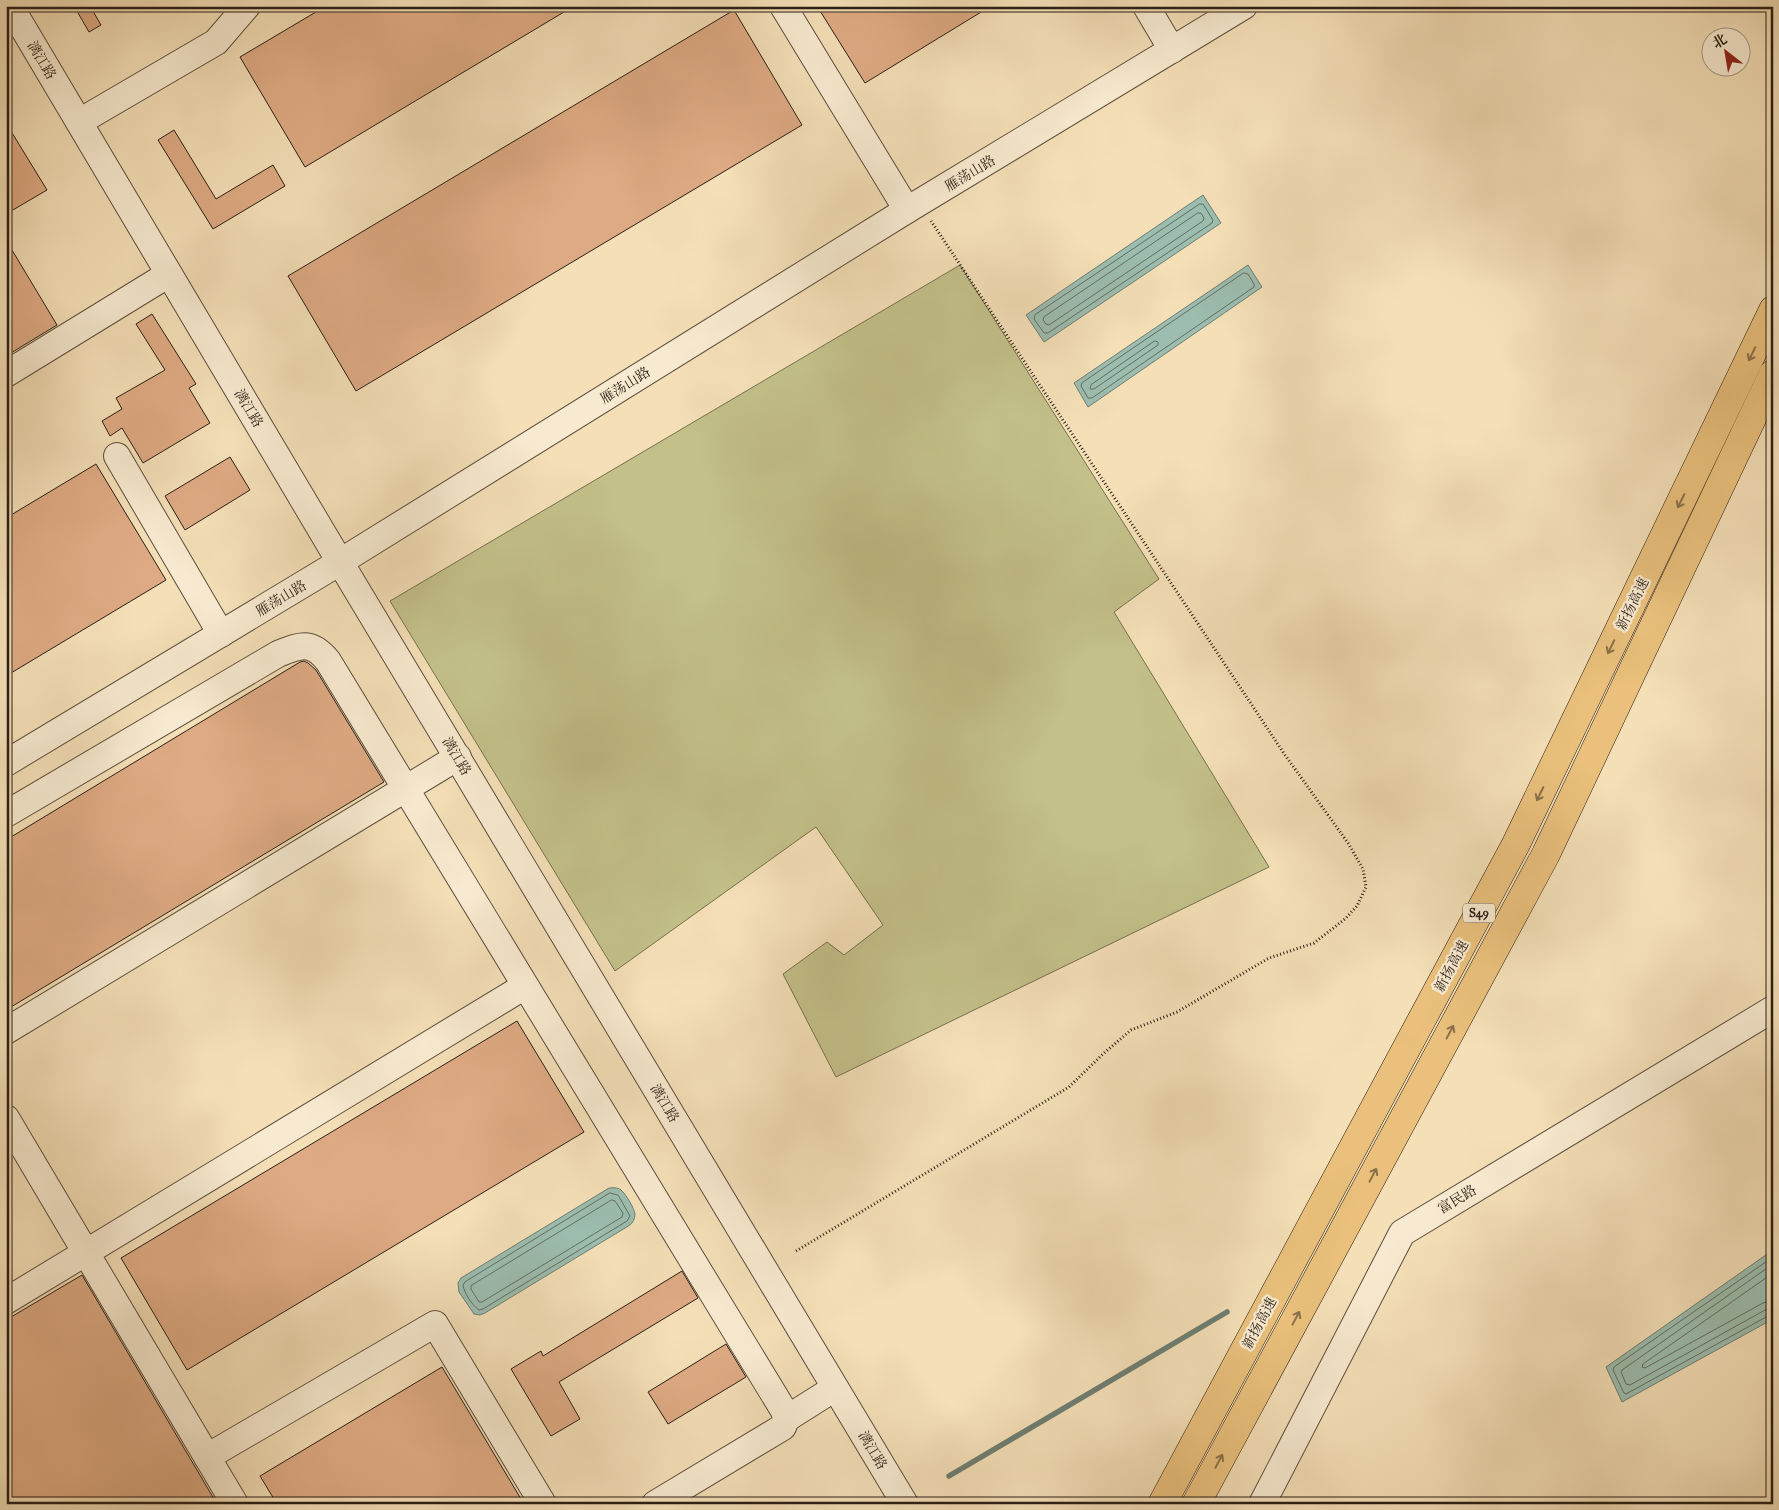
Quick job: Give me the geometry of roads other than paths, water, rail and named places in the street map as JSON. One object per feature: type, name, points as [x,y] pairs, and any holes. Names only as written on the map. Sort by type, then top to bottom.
[{"type":"highway","name":"新扬高速","points":[[1162,1504],[1516,844],[1773,310]]},
{"type":"highway","name":"新扬高速","points":[[1196,1504],[1546,854],[1773,374]]},
{"type":"street","points":[[79,122],[216,42],[247,6]]},
{"type":"street","points":[[783,6],[913,207]]},
{"type":"street","points":[[1146,6],[1172,50]]},
{"type":"street","name":"雁荡山路","points":[[6,763],[340,562],[913,207],[1244,6]]},
{"type":"street","name":"漓江路","points":[[12,18],[79,122],[340,562],[905,1504]]},
{"type":"street","points":[[6,374],[169,274]]},
{"type":"street","points":[[117,456],[221,634]]},
{"type":"street","points":[[6,814],[278,654],[301,646],[312,647],[321,652],[784,1410],[786,1419],[783,1427],[655,1504]]},
{"type":"street","points":[[6,1032],[458,757]]},
{"type":"street","points":[[6,1301],[525,986]]},
{"type":"street","name":"富民路","points":[[1262,1504],[1402,1232],[1773,1009]]},
{"type":"street","points":[[6,1118],[235,1504]]},
{"type":"street","points":[[207,1457],[435,1324],[544,1504]]},
{"type":"street","points":[[786,1419],[836,1388]]},
{"type":"water","points":[[1203,195],[1221,223],[1044,342],[1026,315]]},
{"type":"water","points":[[1248,265],[1262,287],[1088,407],[1074,383]]},
{"type":"water","points":[[609,1188],[621,1190],[630,1201],[635,1217],[630,1225],[485,1313],[480,1315],[474,1314],[459,1292],[458,1283],[461,1278]]},
{"type":"water","points":[[1773,1250],[1773,1319],[1622,1402],[1606,1367]]},
{"type":"waterway","points":[[949,1476],[1227,1312]]}]
